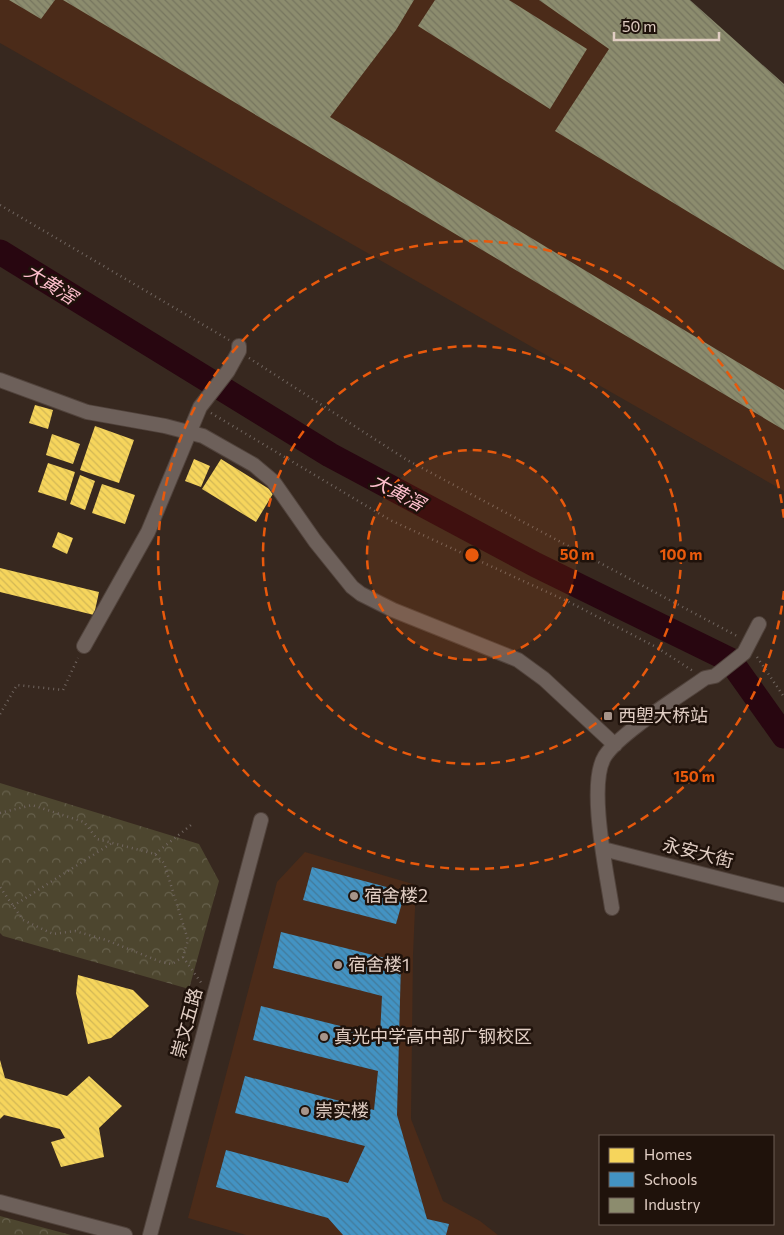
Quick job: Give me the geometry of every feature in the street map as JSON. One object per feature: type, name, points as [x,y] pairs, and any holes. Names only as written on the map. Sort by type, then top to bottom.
[{"type":"street","points":[[84,646],[148,532],[200,407],[228,371],[239,348]]},
{"type":"street","points":[[0,380],[87,412],[190,432],[218,444],[265,473],[332,564],[361,594],[402,614],[518,660],[544,679],[615,745]]},
{"type":"street","points":[[612,908],[603,849],[599,774],[606,755],[615,745],[710,677],[746,648],[759,624]]},
{"type":"street","name":"崇文五路","points":[[150,1235],[261,820]]},
{"type":"street","name":"永安大街","points":[[603,849],[784,895]]},
{"type":"street","points":[[0,1202],[125,1235]]},
{"type":"path","points":[[0,205],[239,348],[407,460],[746,648],[784,697]]},
{"type":"path","points":[[200,407],[390,520],[578,606],[710,677]]},
{"type":"path","points":[[0,714],[17,685],[63,690],[84,646]]},
{"type":"path","points":[[0,813],[32,806],[84,822],[96,839],[155,854],[164,863],[184,922],[188,940],[182,957],[172,964],[83,933],[75,931],[54,934],[23,920],[0,886]]},
{"type":"path","points":[[155,854],[191,825]]},
{"type":"path","points":[[13,906],[112,843]]},
{"type":"path","points":[[182,957],[202,984]]},
{"type":"shaded area","points":[[0,0],[666,0],[784,102],[784,491],[0,43]]},
{"type":"shaded area","name":"真光中学高中部广钢校区","points":[[305,852],[416,885],[413,955],[411,1119],[443,1201],[480,1221],[498,1235],[246,1235],[188,1218],[277,882]]},
{"type":"green space","points":[[0,783],[199,844],[219,881],[189,989],[3,936],[0,933]]},
{"type":"green space","points":[[0,1216],[71,1235],[0,1235]]},
{"type":"building: Homes","points":[[35,405],[53,410],[48,429],[29,423]]},
{"type":"building: Homes","points":[[95,426],[134,440],[119,483],[80,470]]},
{"type":"building: Homes","points":[[52,434],[80,444],[73,464],[46,455]]},
{"type":"building: Homes","points":[[194,459],[210,466],[201,487],[185,481]]},
{"type":"building: Homes","points":[[221,459],[274,492],[256,522],[202,489]]},
{"type":"building: Homes","points":[[48,463],[75,472],[66,501],[38,492]]},
{"type":"building: Homes","points":[[80,475],[95,481],[85,510],[70,504]]},
{"type":"building: Homes","points":[[102,484],[135,495],[125,524],[92,513]]},
{"type":"building: Homes","points":[[58,532],[73,538],[67,554],[52,547]]},
{"type":"building: Homes","points":[[0,568],[99,592],[94,615],[0,592]]},
{"type":"building: Homes","points":[[78,975],[133,990],[149,1006],[111,1038],[88,1044],[76,993]]},
{"type":"building: Homes","points":[[0,1060],[5,1078],[67,1096],[89,1076],[122,1106],[99,1128],[104,1157],[61,1167],[51,1142],[65,1138],[60,1129],[4,1115],[0,1119]]},
{"type":"building: Schools","name":"宿舍楼2","points":[[312,867],[405,892],[396,924],[303,900]]},
{"type":"building: Schools","points":[[281,932],[401,962],[397,1115],[427,1219],[449,1224],[446,1235],[343,1235],[328,1218],[216,1187],[226,1150],[348,1183],[365,1146],[235,1113],[245,1076],[374,1110],[378,1071],[253,1040],[261,1006],[380,1036],[382,996],[273,968]]},
{"type":"building: Industry","points":[[9,0],[55,0],[41,19]]},
{"type":"building: Industry","points":[[63,0],[414,0],[396,30],[330,117],[784,390],[784,430]]},
{"type":"building: Industry","points":[[435,0],[509,0],[587,49],[550,109],[418,26]]},
{"type":"building: Industry","points":[[539,0],[690,0],[784,84],[784,270],[555,131],[609,49]]},
{"type":"waterway","name":"大黄滘","points":[[0,252],[330,455],[536,565],[730,660],[784,736]]},
{"type":"place","name":"西塱大桥站","points":[[608,716]]},
{"type":"place","name":"宿舍楼2","points":[[354,896]]},
{"type":"place","name":"宿舍楼1","points":[[338,965]]},
{"type":"place","name":"真光中学高中部广钢校区","points":[[324,1037]]},
{"type":"place","name":"崇实楼","points":[[305,1111]]}]
